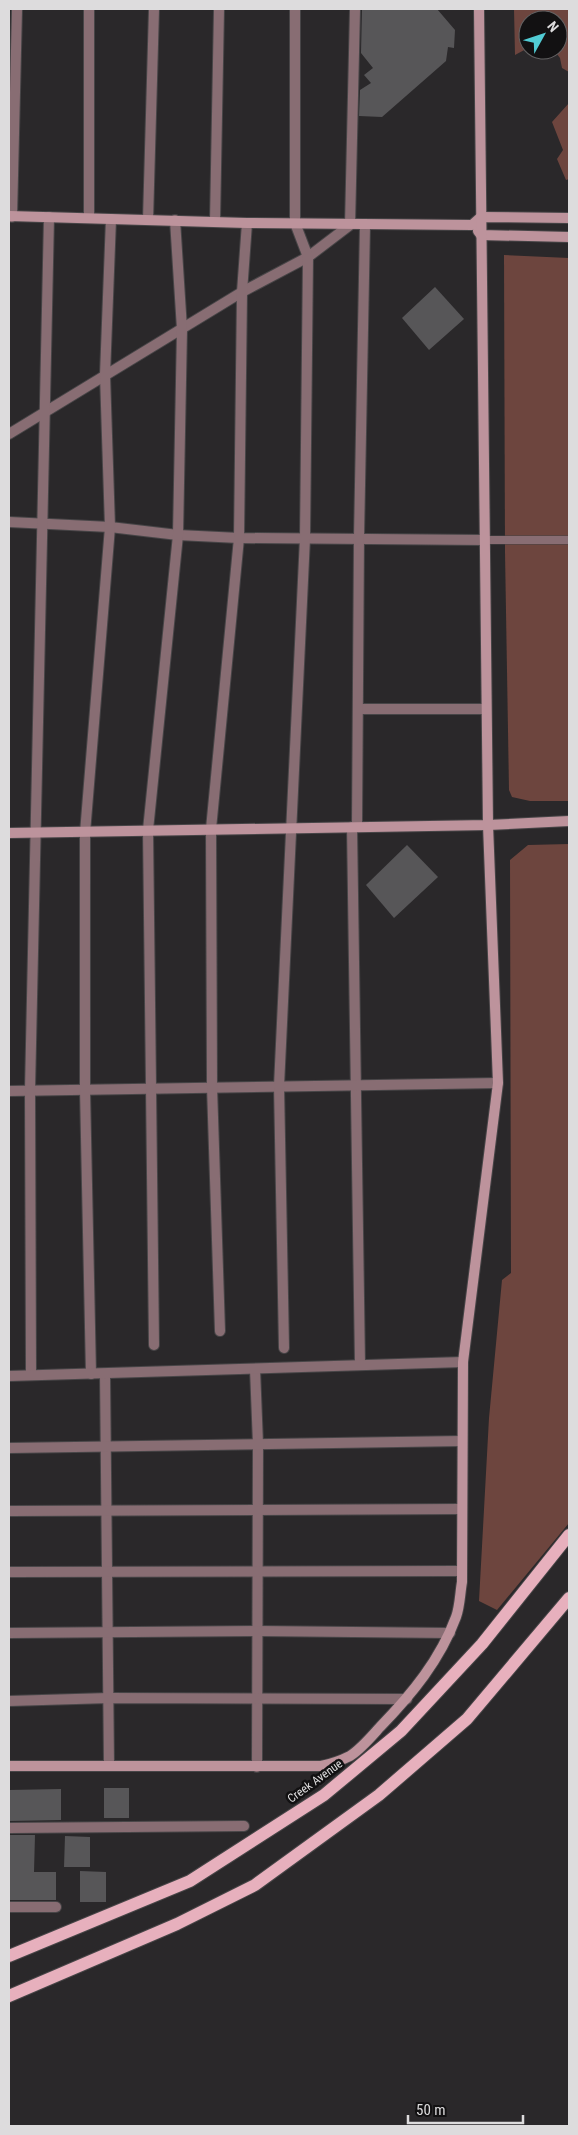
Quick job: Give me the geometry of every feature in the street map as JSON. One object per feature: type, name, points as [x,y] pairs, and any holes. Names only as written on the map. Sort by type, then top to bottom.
[{"type":"main road","name":"Creek Avenue","points":[[9,1956],[190,1881],[324,1795],[401,1731],[482,1644],[569,1535]]},
{"type":"main road","points":[[9,1996],[177,1924],[255,1886],[379,1795],[467,1719],[569,1598]]},
{"type":"street","points":[[17,9],[10,216],[350,225],[472,225],[481,217],[569,218]]},
{"type":"street","points":[[89,9],[89,218]]},
{"type":"street","points":[[148,220],[154,9]]},
{"type":"street","points":[[215,221],[219,9]]},
{"type":"street","points":[[284,1348],[279,1086],[305,538],[308,256],[295,223],[295,9]]},
{"type":"street","points":[[350,225],[355,9]]},
{"type":"street","points":[[9,1766],[321,1766],[338,1762],[351,1755],[368,1740],[407,1699],[425,1676],[450,1633],[457,1614],[462,1582],[463,1362],[498,1083],[488,825],[479,9]]},
{"type":"street","points":[[31,1374],[30,1090],[49,217]]},
{"type":"street","points":[[91,1374],[85,1090],[85,832],[110,526],[105,375],[111,219]]},
{"type":"street","points":[[154,1345],[148,830],[178,535],[182,329],[175,220]]},
{"type":"street","points":[[220,1331],[212,1088],[211,829],[239,538],[242,292],[247,223]]},
{"type":"street","points":[[9,434],[242,292],[308,256],[350,225]]},
{"type":"street","points":[[360,1365],[355,1085],[355,827],[365,225]]},
{"type":"street","points":[[472,225],[481,235],[569,237]]},
{"type":"street","points":[[9,522],[110,526],[178,535],[239,538],[359,537],[484,540]]},
{"type":"street","points":[[358,709],[486,709]]},
{"type":"street","points":[[9,833],[488,825],[569,821]]},
{"type":"street","points":[[9,1091],[498,1083]]},
{"type":"street","points":[[9,1376],[463,1362]]},
{"type":"street","points":[[256,1369],[258,1444],[257,1766]]},
{"type":"street","points":[[105,1374],[110,1766]]},
{"type":"street","points":[[9,1448],[462,1441]]},
{"type":"street","points":[[9,1511],[461,1509]]},
{"type":"street","points":[[9,1572],[257,1570],[461,1572]]},
{"type":"street","points":[[9,1633],[257,1631],[450,1633]]},
{"type":"street","points":[[9,1700],[109,1698],[407,1699]]},
{"type":"street","points":[[9,1828],[244,1826]]},
{"type":"street","points":[[9,1907],[56,1907]]},
{"type":"lane","points":[[484,540],[569,540]]},
{"type":"shaded area","points":[[514,9],[569,9],[569,72],[562,68],[560,60],[568,60],[568,10],[518,10],[518,53],[515,55]]},
{"type":"shaded area","points":[[569,103],[569,179],[566,180],[557,159],[563,150],[552,122]]},
{"type":"shaded area","points":[[504,255],[569,258],[569,801],[530,801],[512,797],[509,790],[505,552]]},
{"type":"shaded area","points":[[569,844],[569,1523],[497,1610],[479,1601],[489,1418],[502,1280],[511,1273],[510,860],[528,845]]},
{"type":"building","points":[[362,9],[437,9],[455,30],[454,48],[448,47],[446,61],[382,117],[359,116],[360,90],[371,83],[364,75],[373,68],[361,53]]},
{"type":"building","points":[[435,287],[464,319],[429,350],[402,318]]},
{"type":"building","points":[[407,845],[438,877],[394,918],[366,885]]},
{"type":"building","points":[[104,1788],[129,1788],[129,1818],[104,1818]]},
{"type":"building","points":[[61,1789],[61,1820],[9,1821],[9,1790]]},
{"type":"building","points":[[9,1835],[35,1835],[34,1872],[56,1872],[56,1900],[9,1900]]},
{"type":"building","points":[[65,1836],[90,1837],[90,1867],[64,1867]]},
{"type":"building","points":[[80,1871],[106,1872],[106,1902],[80,1902]]}]
